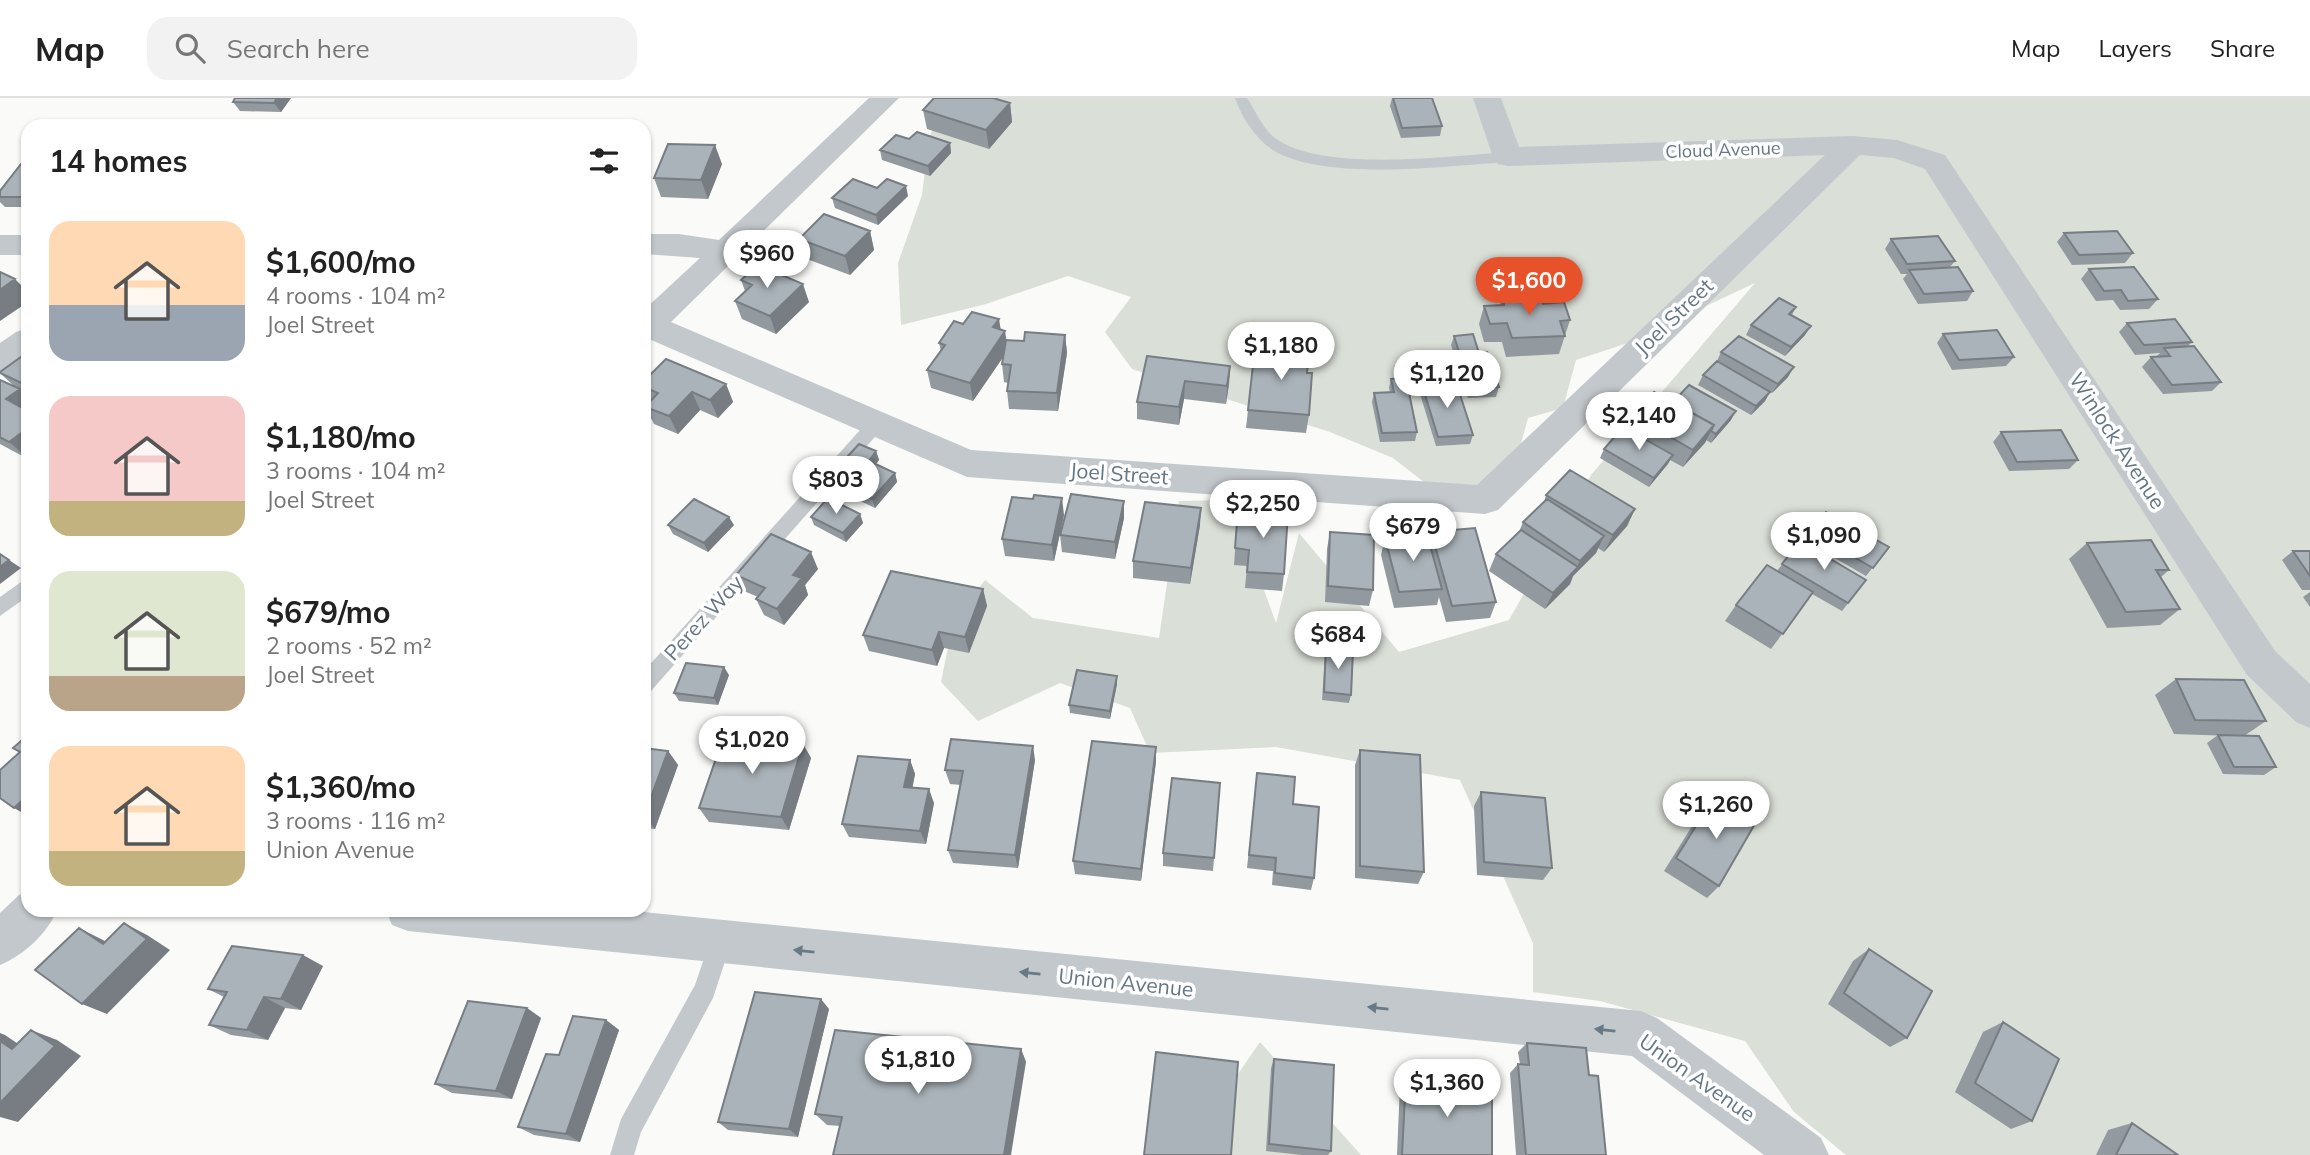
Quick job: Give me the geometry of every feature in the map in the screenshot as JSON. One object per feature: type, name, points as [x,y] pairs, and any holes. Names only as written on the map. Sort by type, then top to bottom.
[{"type":"street","points":[[651,322],[885,98]]},
{"type":"street","points":[[1487,98],[1508,157]]},
{"type":"street","name":"Cloud Avenue","points":[[1508,157],[1853,145],[1897,149],[1935,162]]},
{"type":"street","name":"Joel Street","points":[[651,329],[967,463],[1485,500],[1853,145]]},
{"type":"street","name":"Winlock Avenue","points":[[1935,162],[2260,663],[2310,710]]},
{"type":"street","points":[[651,244],[679,244],[725,251]]},
{"type":"street","points":[[0,245],[21,245]]},
{"type":"street","points":[[0,360],[21,345]]},
{"type":"street","points":[[0,943],[28,917]]},
{"type":"street","name":"Union Avenue","points":[[478,917],[1641,1034],[1804,1155]]},
{"type":"lane","points":[[1241,99],[1269,141],[1314,160],[1368,162],[1508,157]]},
{"type":"lane","name":"Perez Way","points":[[651,677],[875,425]]},
{"type":"lane","points":[[0,608],[21,591]]},
{"type":"lane","points":[[622,1155],[630,1128],[705,990],[720,943]]},
{"type":"shaded area","points":[[945,98],[2310,98],[2310,1155],[1846,1155],[1794,1112],[1745,1041],[1600,1001],[1533,992],[1533,943],[1460,780],[1276,747],[1150,753],[1130,708],[1060,683],[978,721],[941,682],[953,622],[985,580],[1033,618],[1159,638],[1179,501],[1231,500],[1276,623],[1299,533],[1399,652],[1509,620],[1591,475],[1755,283],[1625,344],[1576,360],[1563,408],[1528,418],[1519,451],[1479,485],[1433,489],[1393,458],[1330,432],[1132,369],[1105,332],[1131,297],[1068,276],[986,304],[901,325],[898,263],[922,195],[929,138]]},
{"type":"shaded area","points":[[1260,1042],[1361,1155],[1182,1155]]},
{"type":"building","points":[[235,98],[277,98],[274,103],[233,102]]},
{"type":"building","points":[[934,98],[993,98],[1010,103],[986,130],[923,110]]},
{"type":"building","points":[[1393,98],[1432,98],[1442,126],[1402,128]]},
{"type":"building","points":[[917,132],[950,143],[928,166],[880,150],[896,135],[909,139]]},
{"type":"building","points":[[668,144],[715,145],[701,180],[654,178]]},
{"type":"building","points":[[21,164],[21,197],[0,197],[0,191]]},
{"type":"building","points":[[853,179],[877,188],[887,179],[906,186],[876,215],[832,198]]},
{"type":"building","points":[[824,214],[870,231],[845,256],[799,239]]},
{"type":"building","points":[[2117,231],[2133,253],[2079,255],[2064,233]]},
{"type":"building","points":[[1938,236],[1955,261],[1907,264],[1891,239]]},
{"type":"building","points":[[758,265],[803,284],[770,316],[735,301],[752,285],[741,280]]},
{"type":"building","points":[[1958,267],[1973,291],[1924,294],[1909,270]]},
{"type":"building","points":[[2134,267],[2158,299],[2128,301],[2121,290],[2104,291],[2089,269]]},
{"type":"building","points":[[0,272],[15,279],[0,290]]},
{"type":"building","points":[[1540,295],[1543,304],[1564,302],[1570,320],[1560,321],[1565,336],[1512,338],[1507,323],[1490,324],[1484,306],[1504,305],[1502,298]]},
{"type":"building","points":[[1779,298],[1796,307],[1789,314],[1811,326],[1791,347],[1751,325]]},
{"type":"building","points":[[972,312],[999,319],[993,327],[1005,331],[970,383],[927,370],[945,345],[939,343],[954,321],[963,324]]},
{"type":"building","points":[[2175,319],[2192,342],[2144,345],[2127,323]]},
{"type":"building","points":[[1997,330],[2014,357],[1959,360],[1943,334]]},
{"type":"building","points":[[1025,332],[1065,335],[1057,393],[1007,391],[1011,365],[1002,364],[1006,340],[1024,341]]},
{"type":"building","points":[[1473,334],[1479,353],[1487,352],[1499,387],[1471,389],[1454,336]]},
{"type":"building","points":[[1739,336],[1794,367],[1778,384],[1721,352]]},
{"type":"building","points":[[2194,346],[2221,382],[2172,385],[2151,357],[2170,356],[2164,348]]},
{"type":"building","points":[[1255,347],[1309,352],[1307,373],[1312,373],[1309,415],[1248,410]]},
{"type":"building","points":[[1147,356],[1230,366],[1227,386],[1185,381],[1179,407],[1137,402]]},
{"type":"building","points":[[21,357],[21,383],[0,372]]},
{"type":"building","points":[[666,359],[726,384],[710,400],[692,392],[669,416],[651,409],[651,401],[658,393],[651,390],[651,374]]},
{"type":"building","points":[[1717,361],[1770,392],[1756,406],[1703,375]]},
{"type":"building","points":[[1406,378],[1417,432],[1382,433],[1374,393],[1394,392],[1391,379]]},
{"type":"building","points":[[0,380],[20,389],[6,399],[21,407],[21,433],[9,442],[0,437]]},
{"type":"building","points":[[1456,382],[1473,435],[1438,437],[1422,385]]},
{"type":"building","points":[[1689,385],[1736,411],[1716,434],[1711,431],[1714,425],[1673,402]]},
{"type":"building","points":[[1654,392],[1714,425],[1693,450],[1632,415]]},
{"type":"building","points":[[1623,427],[1673,455],[1654,478],[1604,449]]},
{"type":"building","points":[[2061,430],[2078,460],[2017,462],[2001,432]]},
{"type":"building","points":[[859,444],[876,451],[869,461],[895,473],[872,499],[828,478]]},
{"type":"building","points":[[1570,470],[1635,509],[1613,535],[1546,495]]},
{"type":"building","points":[[1071,494],[1124,501],[1115,542],[1060,535]]},
{"type":"building","points":[[1034,495],[1062,498],[1052,545],[1002,539],[1012,497],[1033,499]]},
{"type":"building","points":[[828,498],[860,514],[843,533],[811,517]]},
{"type":"building","points":[[694,499],[729,517],[704,543],[668,525]]},
{"type":"building","points":[[1547,499],[1604,536],[1580,561],[1523,522]]},
{"type":"building","points":[[1145,502],[1201,508],[1191,568],[1133,561]]},
{"type":"building","points":[[1238,509],[1288,513],[1284,574],[1247,572],[1249,550],[1235,548]]},
{"type":"building","points":[[1826,512],[1889,547],[1873,568],[1811,532]]},
{"type":"building","points":[[1475,528],[1496,602],[1452,606],[1431,532]]},
{"type":"building","points":[[1521,530],[1578,567],[1553,593],[1496,554]]},
{"type":"building","points":[[1330,532],[1374,535],[1373,590],[1328,586]]},
{"type":"building","points":[[771,534],[811,552],[793,575],[802,578],[777,609],[756,599],[765,588],[736,575]]},
{"type":"building","points":[[1427,534],[1442,589],[1399,592],[1385,538]]},
{"type":"building","points":[[2151,540],[2169,570],[2156,570],[2180,609],[2126,612],[2087,543]]},
{"type":"building","points":[[1800,541],[1866,580],[1848,603],[1782,564]]},
{"type":"building","points":[[2293,551],[2310,551],[2310,576]]},
{"type":"building","points":[[0,554],[9,560],[0,567]]},
{"type":"building","points":[[1767,565],[1813,592],[1783,634],[1736,605]]},
{"type":"building","points":[[891,571],[983,589],[965,637],[939,632],[932,650],[863,635]]},
{"type":"building","points":[[1326,647],[1353,650],[1351,695],[1324,692]]},
{"type":"building","points":[[686,663],[724,667],[714,698],[674,693]]},
{"type":"building","points":[[1077,670],[1117,676],[1110,711],[1069,705]]},
{"type":"building","points":[[2176,679],[2244,680],[2266,721],[2195,720]]},
{"type":"building","points":[[724,735],[803,744],[781,817],[699,808]]},
{"type":"building","points":[[2218,735],[2259,736],[2276,767],[2234,767]]},
{"type":"building","points":[[951,739],[1033,746],[1015,855],[948,850],[963,771],[945,770]]},
{"type":"building","points":[[21,741],[21,802],[14,808],[0,798],[0,770],[20,752],[13,748]]},
{"type":"building","points":[[1092,741],[1156,747],[1141,869],[1073,861]]},
{"type":"building","points":[[651,749],[668,751],[651,797]]},
{"type":"building","points":[[1360,750],[1420,755],[1424,872],[1360,866]]},
{"type":"building","points":[[858,756],[910,760],[904,787],[929,789],[920,831],[842,824]]},
{"type":"building","points":[[1257,773],[1295,777],[1293,804],[1319,807],[1314,878],[1275,873],[1276,858],[1249,855]]},
{"type":"building","points":[[1172,778],[1220,783],[1214,858],[1163,853]]},
{"type":"building","points":[[1481,792],[1545,798],[1552,868],[1484,862]]},
{"type":"building","points":[[1714,797],[1756,822],[1719,886],[1676,858]]},
{"type":"building","points":[[124,923],[147,939],[82,1004],[35,970],[79,928],[103,944]]},
{"type":"building","points":[[232,946],[303,955],[281,999],[264,997],[247,1030],[209,1025],[227,992],[208,989]]},
{"type":"building","points":[[1869,949],[1932,991],[1907,1038],[1844,993]]},
{"type":"building","points":[[755,992],[821,999],[789,1129],[718,1122]]},
{"type":"building","points":[[468,1001],[527,1008],[496,1091],[435,1084]]},
{"type":"building","points":[[573,1016],[606,1020],[566,1134],[518,1127],[546,1054],[559,1055]]},
{"type":"building","points":[[2003,1022],[2059,1059],[2032,1121],[1975,1083]]},
{"type":"building","points":[[31,1030],[55,1046],[0,1103],[0,1041],[12,1049]]},
{"type":"building","points":[[835,1030],[1021,1049],[1004,1155],[833,1155],[842,1117],[815,1114]]},
{"type":"building","points":[[1527,1043],[1586,1048],[1589,1075],[1598,1076],[1606,1155],[1526,1155],[1518,1064],[1529,1065]]},
{"type":"building","points":[[1156,1052],[1238,1062],[1231,1155],[1144,1155]]},
{"type":"building","points":[[1274,1059],[1334,1065],[1331,1151],[1269,1144]]},
{"type":"building","points":[[1406,1076],[1492,1088],[1492,1155],[1402,1155]]},
{"type":"building","points":[[2132,1123],[2178,1155],[2116,1155]]}]
